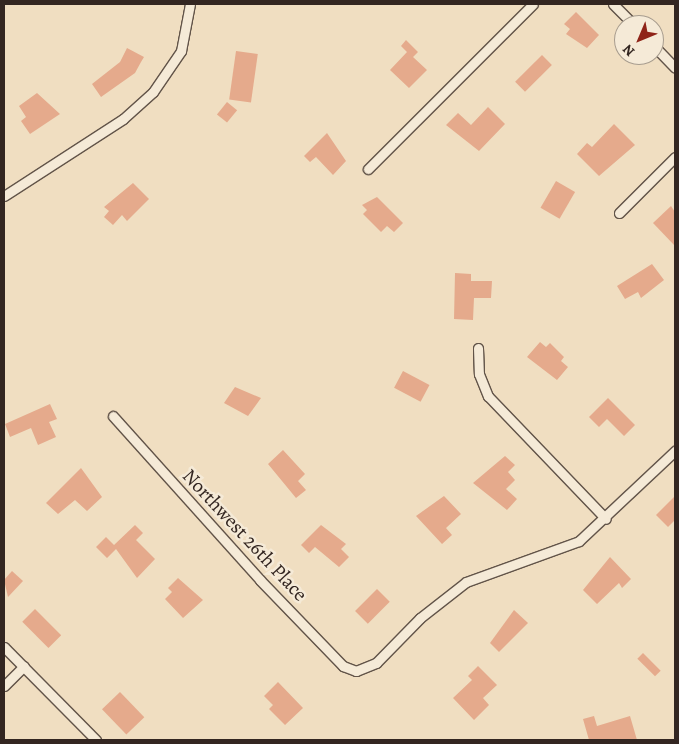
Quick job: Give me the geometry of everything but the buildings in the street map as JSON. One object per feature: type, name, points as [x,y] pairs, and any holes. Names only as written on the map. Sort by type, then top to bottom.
[{"type":"street","points":[[4,196],[123,119],[153,92],[181,51],[190,4]]},
{"type":"street","points":[[368,169],[533,4]]},
{"type":"street","points":[[613,4],[624,15]]},
{"type":"street","points":[[664,56],[675,68]]},
{"type":"street","points":[[619,214],[675,157]]},
{"type":"street","points":[[478,348],[479,374],[488,396],[606,519],[675,451]]},
{"type":"street","name":"Northwest 26th Place","points":[[113,416],[267,587],[343,666],[356,671],[376,663],[420,618],[466,582],[570,545],[606,519]]},
{"type":"street","points":[[4,646],[96,740]]},
{"type":"street","points":[[4,686],[24,666]]}]
